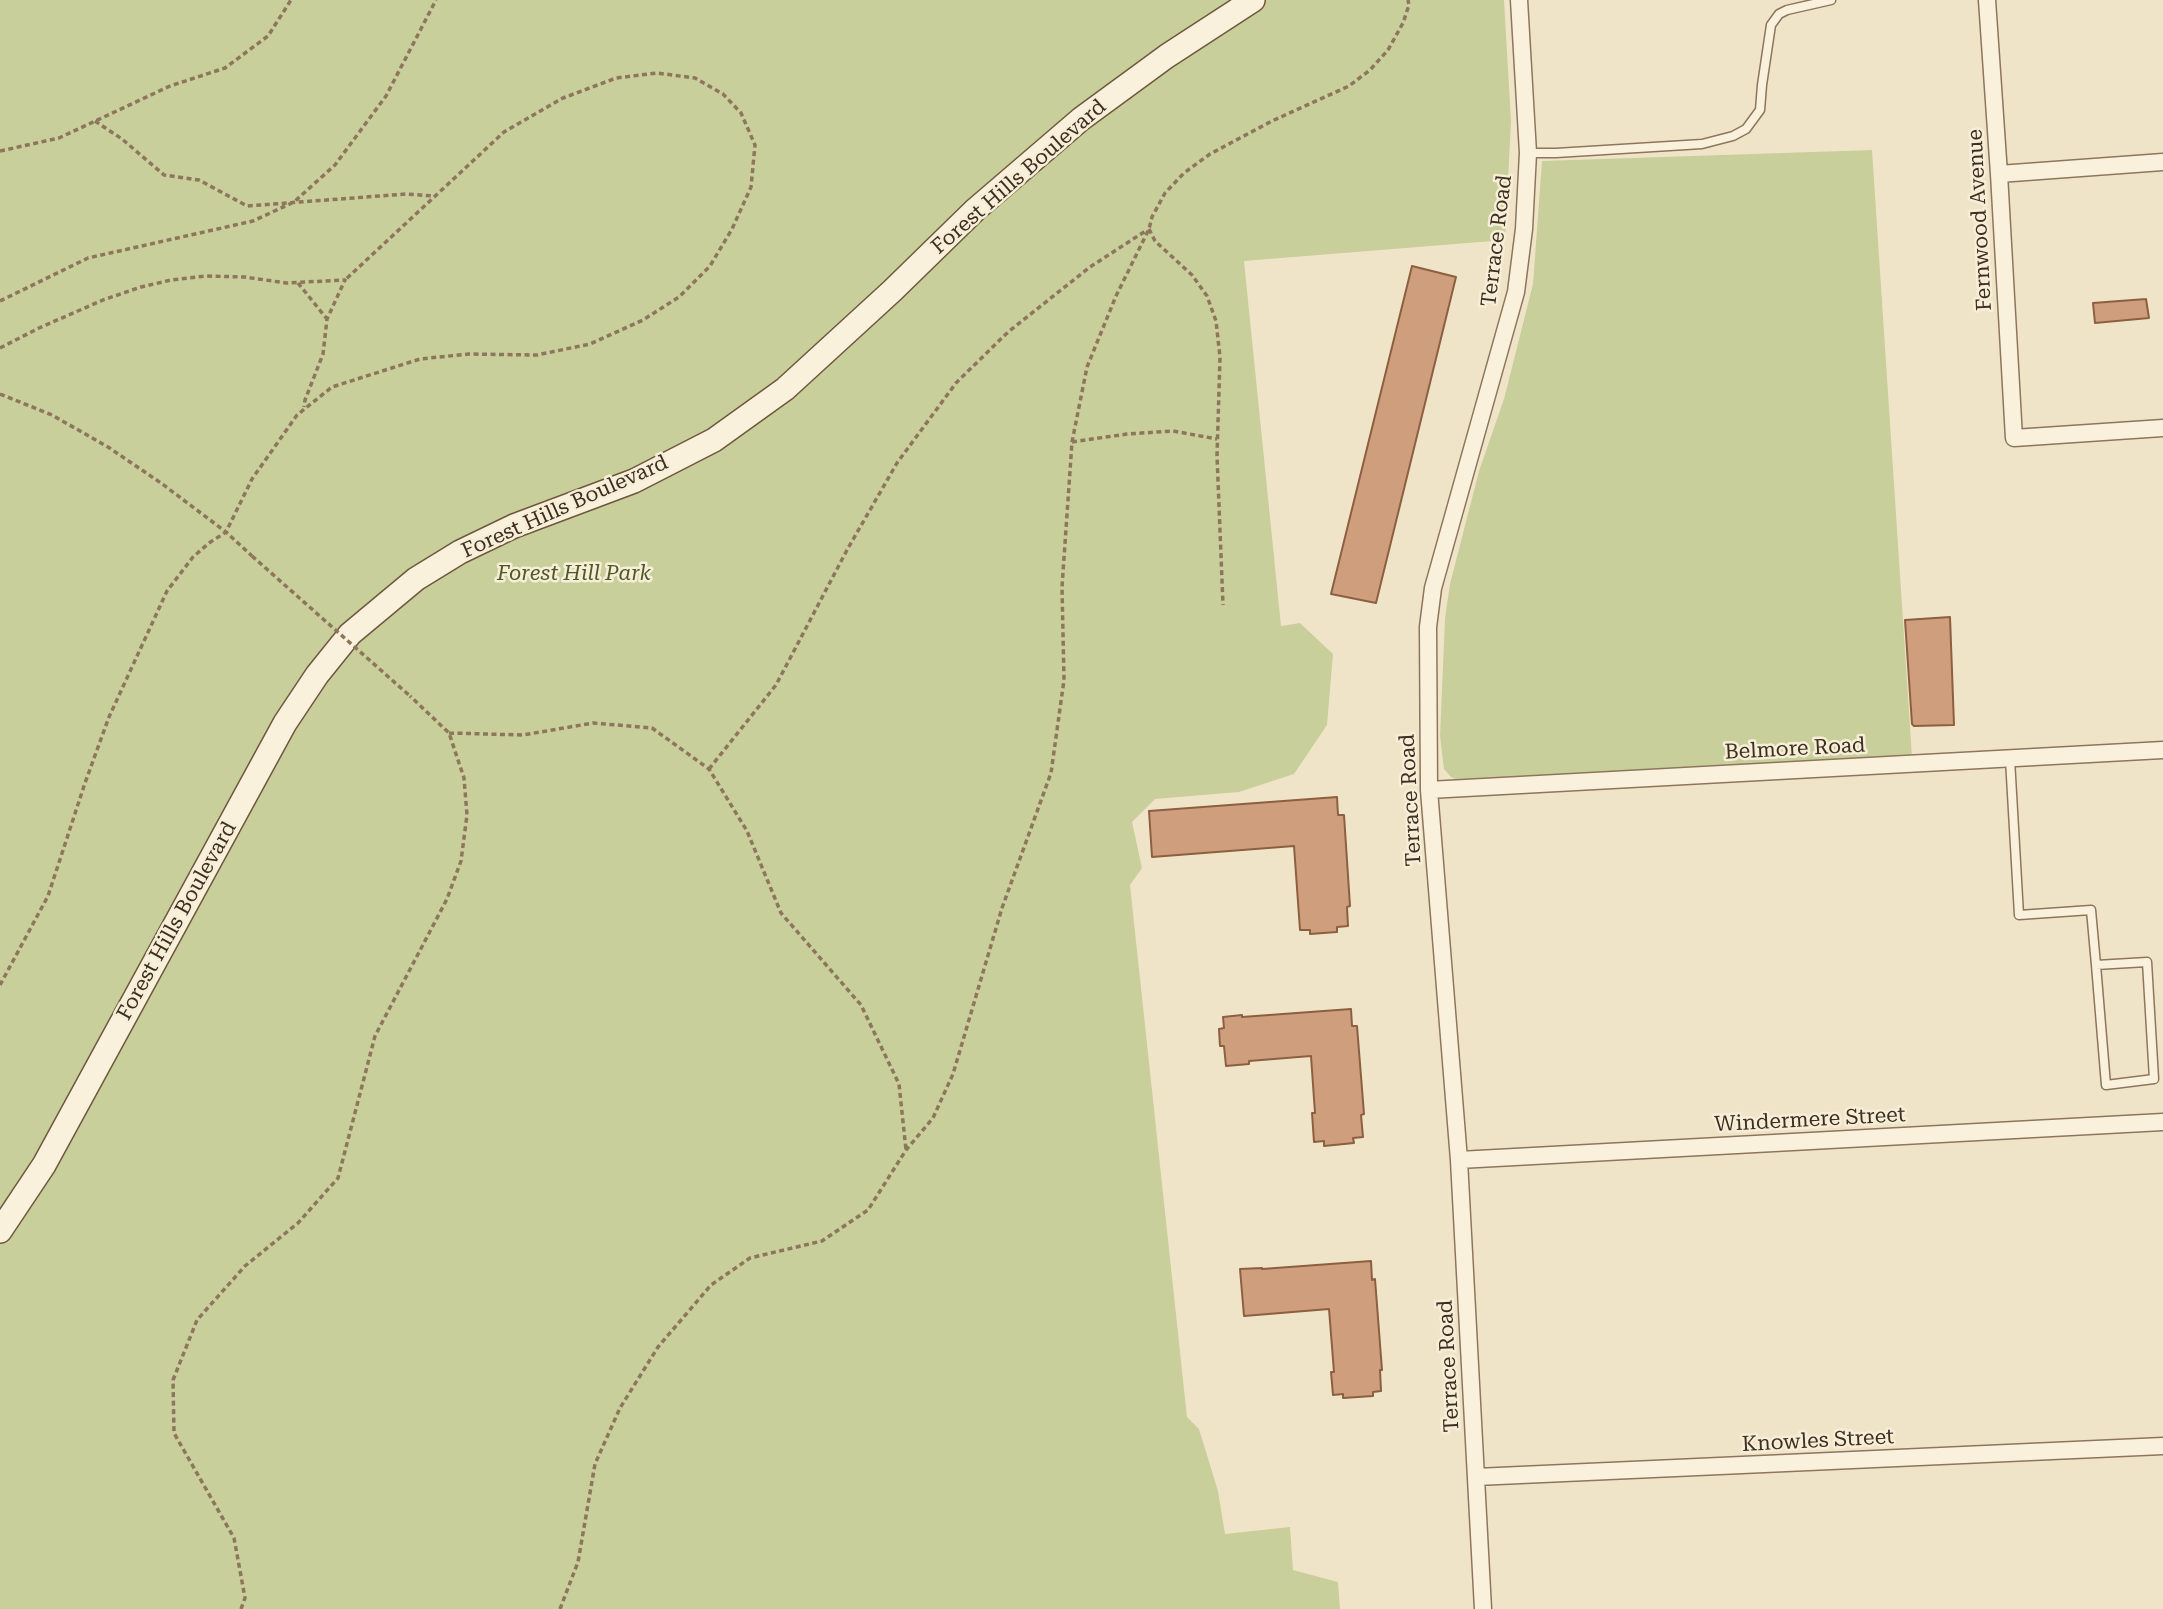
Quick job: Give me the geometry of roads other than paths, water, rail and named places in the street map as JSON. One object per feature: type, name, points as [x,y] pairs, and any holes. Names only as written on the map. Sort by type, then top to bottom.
[{"type":"street","name":"Forest Hills Boulevard","points":[[0,1231],[44,1165],[285,723],[317,675],[350,634],[416,579],[460,552],[514,526],[634,481],[715,440],[785,389],[975,210],[1082,119],[1167,56],[1253,0]]},
{"type":"street","name":"Terrace Road","points":[[1483,1609],[1459,1160],[1429,790],[1428,627],[1433,588],[1516,292],[1524,229],[1528,153],[1519,0]]},
{"type":"street","name":"Fernwood Avenue","points":[[1987,0],[2014,438],[2163,428]]},
{"type":"street","points":[[1999,174],[2163,162]]},
{"type":"street","name":"Belmore Road","points":[[1429,790],[2163,750]]},
{"type":"street","name":"Windermere Street","points":[[1459,1160],[2163,1122]]},
{"type":"street","name":"Knowles Street","points":[[1476,1477],[2163,1446]]},
{"type":"lane","points":[[1528,153],[1702,144],[1720,141],[1746,129],[1760,110],[1771,25],[1779,14],[1787,10],[1831,0]]},
{"type":"lane","points":[[2010,759],[2018,915],[2091,911],[2106,1084],[2154,1079],[2147,962],[2096,965]]},
{"type":"park label","name":"Forest Hill Park","points":[[574,574]]}]
